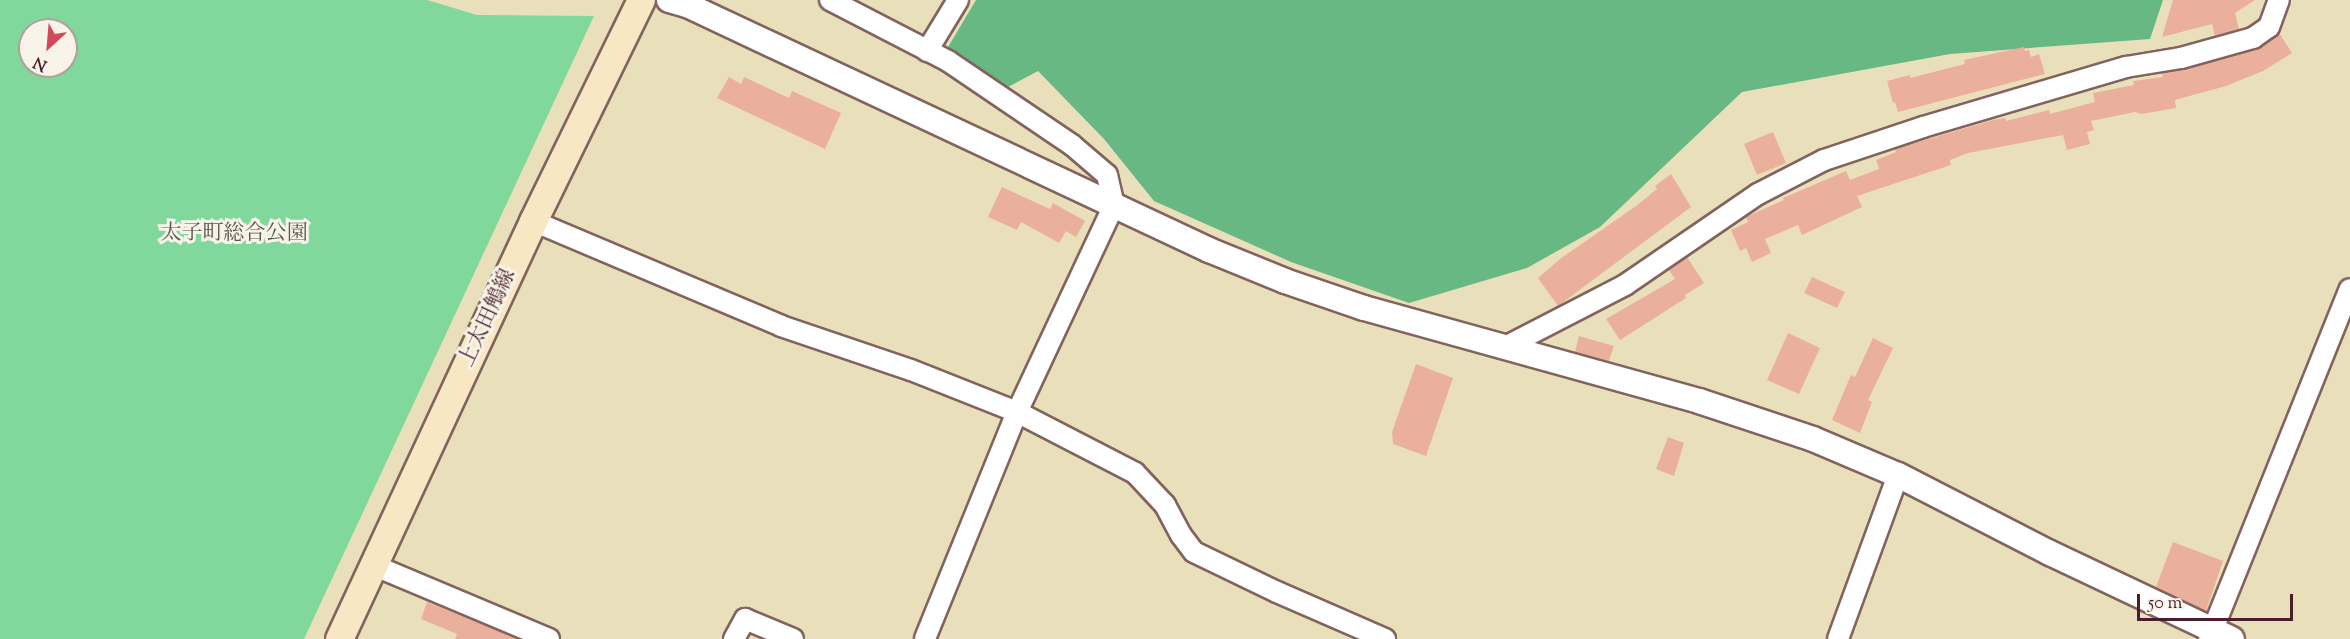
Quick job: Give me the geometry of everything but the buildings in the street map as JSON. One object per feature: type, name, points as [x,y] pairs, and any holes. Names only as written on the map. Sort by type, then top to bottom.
[{"type":"main road","name":"上太田鵤線","points":[[339,639],[533,221],[642,0]]},
{"type":"street","points":[[669,0],[687,5],[1209,250],[1285,281],[1364,308],[1699,401],[1813,439],[1898,475],[2050,554],[2218,636],[2350,290]]},
{"type":"street","points":[[830,0],[927,51],[1001,95],[1072,145],[1107,175],[1114,205],[1017,412],[925,639]]},
{"type":"street","points":[[927,51],[958,0]]},
{"type":"street","points":[[1503,348],[1624,285],[1758,194],[1824,160],[1923,127],[2126,67],[2181,58],[2253,38],[2270,27],[2279,0]]},
{"type":"street","points":[[533,221],[781,326],[911,370],[1017,412],[1135,473],[1165,505],[1181,535],[1194,552],[1277,592],[1385,639]]},
{"type":"street","points":[[1838,639],[1898,475]]},
{"type":"street","points":[[373,565],[549,639]]},
{"type":"street","points":[[735,639],[745,619],[793,639]]},
{"type":"green space","name":"太子町総合公園","points":[[0,0],[427,0],[477,15],[594,16],[304,639],[0,639]]},
{"type":"green space","points":[[976,0],[2163,0],[2150,39],[1950,54],[1742,92],[1600,227],[1527,268],[1409,303],[1291,262],[1154,201],[1104,139],[1038,71],[1006,88],[948,47]]}]
